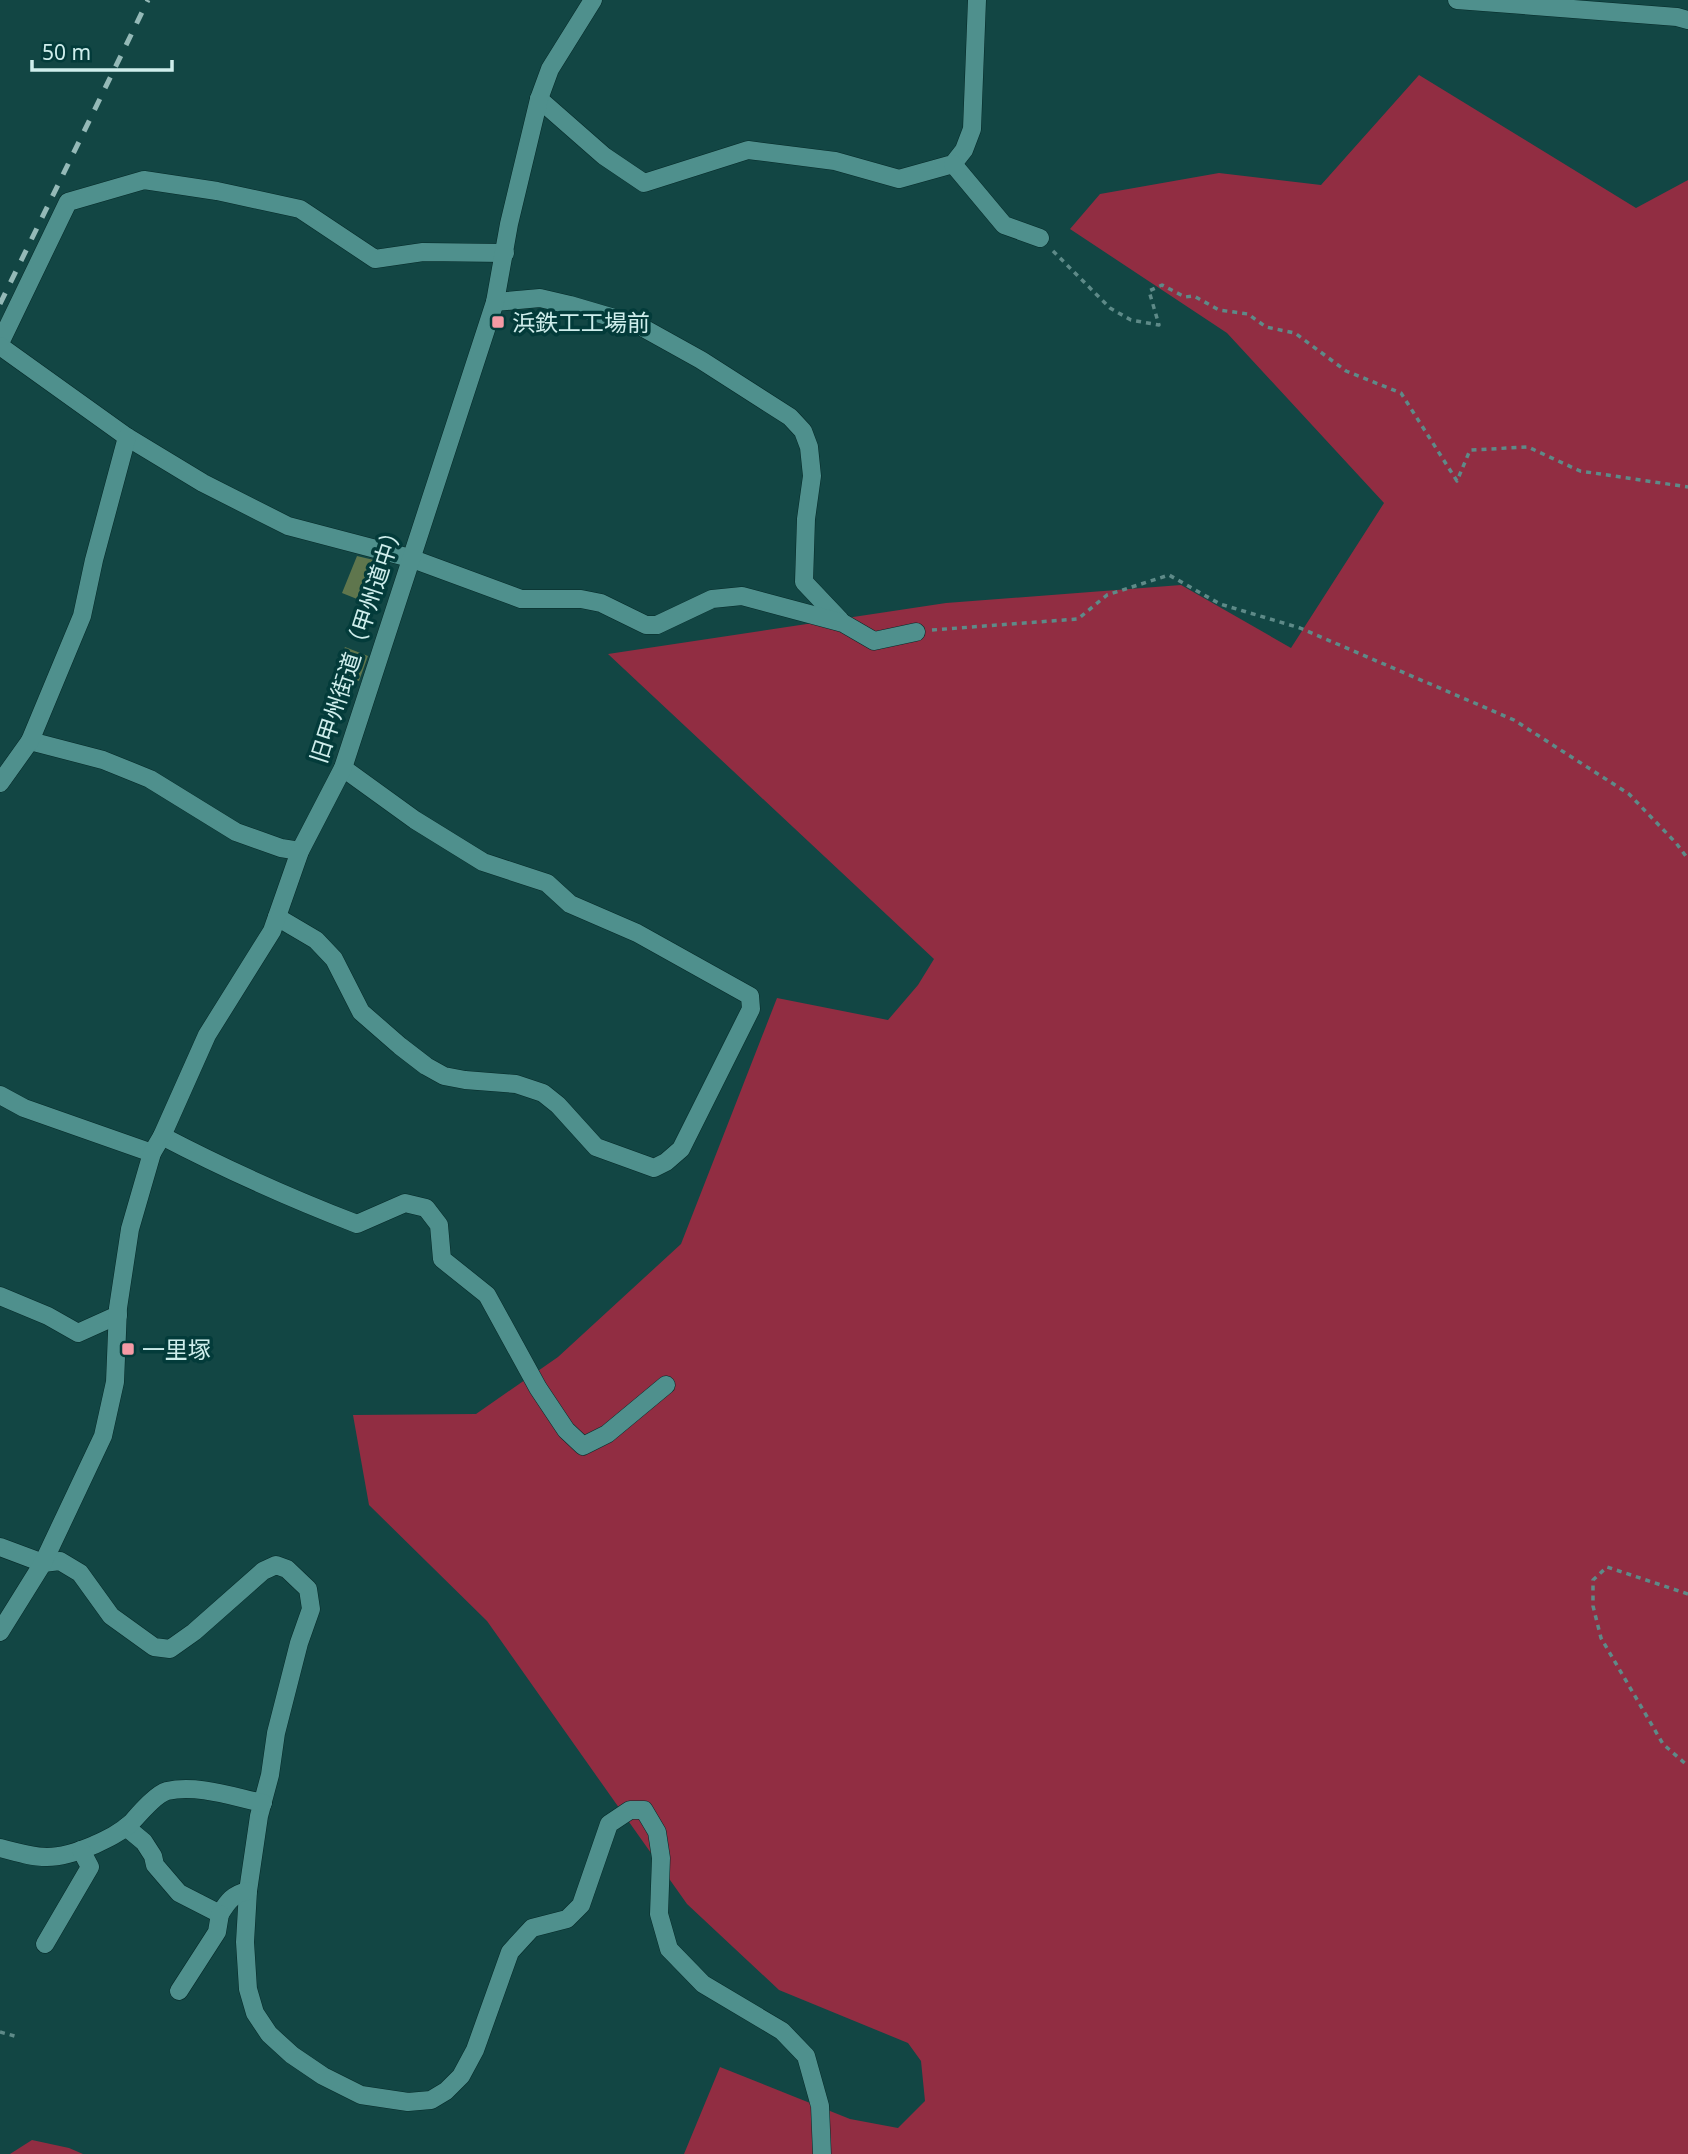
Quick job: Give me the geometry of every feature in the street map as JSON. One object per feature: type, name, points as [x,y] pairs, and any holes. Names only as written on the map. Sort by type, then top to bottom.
[{"type":"street","name":"旧甲州街道（甲州道中）","points":[[0,1632],[43,1563],[103,1436],[115,1382],[118,1315],[130,1229],[152,1153],[207,1035],[272,931],[300,851],[343,768],[495,302],[509,223],[538,99],[550,69],[593,0]]},
{"type":"street","points":[[538,99],[604,156],[644,183],[748,150],[835,161],[899,179],[953,164],[964,150],[972,129],[977,0]]},
{"type":"street","points":[[1457,0],[1688,20]]},
{"type":"street","points":[[953,164],[1004,225],[1040,237]]},
{"type":"street","points":[[505,253],[423,252],[375,259],[300,209],[217,191],[144,180],[68,202],[0,344],[127,437],[203,483],[288,526],[410,558],[521,599],[581,599],[601,603],[646,625],[657,625],[712,599],[742,596],[843,622]]},
{"type":"street","points":[[495,302],[540,299],[570,304],[638,325],[701,360],[790,417],[803,431],[809,447],[812,476],[806,519],[804,582],[843,622],[874,641],[916,632]]},
{"type":"street","points":[[0,783],[30,741],[82,616],[127,437]]},
{"type":"street","points":[[30,741],[103,760],[150,779],[236,832],[281,848],[300,851]]},
{"type":"street","points":[[277,917],[316,940],[334,959],[361,1012],[426,1066],[444,1076],[516,1084],[543,1093],[558,1105],[596,1147],[654,1168],[681,1149],[751,1009],[750,996],[638,933],[570,904],[547,883],[483,862],[415,820],[343,768]]},
{"type":"street","points":[[0,1096],[24,1108],[152,1153]]},
{"type":"street","points":[[162,1136],[208,1160],[357,1224],[405,1203],[426,1208],[439,1225],[442,1259],[487,1295],[538,1388],[566,1430],[583,1446],[607,1434],[666,1385]]},
{"type":"street","points":[[0,1296],[48,1316],[78,1333],[118,1315]]},
{"type":"street","points":[[0,1547],[43,1563],[60,1561],[80,1573],[111,1616],[153,1647],[170,1649],[194,1632],[263,1571],[276,1565],[297,1576],[308,1589],[311,1609],[299,1643],[276,1733],[270,1775],[259,1816],[244,1942],[248,1989],[255,2013],[269,2034],[292,2055],[323,2076],[361,2095],[408,2102],[431,2100],[446,2091],[461,2076],[475,2050],[510,1952],[532,1928],[567,1919],[581,1905],[609,1824],[630,1810],[644,1811],[657,1832],[661,1857],[659,1914],[669,1949],[703,1984],[782,2031],[806,2056],[820,2106],[822,2154]]},
{"type":"street","points":[[0,1848],[34,1857],[71,1855],[126,1827],[165,1791],[193,1789],[263,1803]]},
{"type":"street","points":[[126,1827],[144,1842],[155,1865],[179,1893],[220,1914]]},
{"type":"street","points":[[45,1944],[90,1867],[81,1850]]},
{"type":"street","points":[[179,1992],[217,1932],[220,1914],[229,1900],[248,1891]]},
{"type":"path","points":[[1040,237],[1110,308],[1131,320],[1159,325],[1149,291],[1163,285],[1185,297],[1194,296],[1219,310],[1248,314],[1266,327],[1295,333],[1346,370],[1401,393],[1457,481],[1470,450],[1528,447],[1580,471],[1688,488]]},
{"type":"path","points":[[916,632],[1078,619],[1108,594],[1169,575],[1220,604],[1300,628],[1514,720],[1629,794],[1688,859]]},
{"type":"path","points":[[1688,1594],[1607,1567],[1593,1580],[1593,1606],[1601,1638],[1662,1744],[1688,1766]]},
{"type":"path","points":[[0,2032],[18,2037]]},
{"type":"shaded area","points":[[1419,75],[1636,208],[1688,180],[1688,2154],[684,2154],[720,2067],[850,2119],[898,2128],[925,2101],[921,2061],[908,2043],[779,1990],[687,1904],[487,1621],[369,1505],[353,1415],[476,1414],[558,1357],[681,1244],[777,998],[888,1020],[918,985],[934,959],[608,654],[946,603],[1181,585],[1291,648],[1384,503],[1227,333],[1070,229],[1100,194],[1219,173],[1321,185]]},
{"type":"shaded area","points":[[32,2140],[69,2148],[83,2154],[10,2154]]},
{"type":"building","points":[[357,556],[378,561],[376,565],[381,567],[374,583],[370,582],[362,601],[342,593]]},
{"type":"building","points":[[345,647],[368,656],[359,681],[345,676],[349,665],[339,661]]},
{"type":"railway","points":[[0,304],[148,0]]},
{"type":"place","name":"浜鉄工工場前","points":[[498,322]]},
{"type":"place","name":"一里塚","points":[[128,1349]]}]
